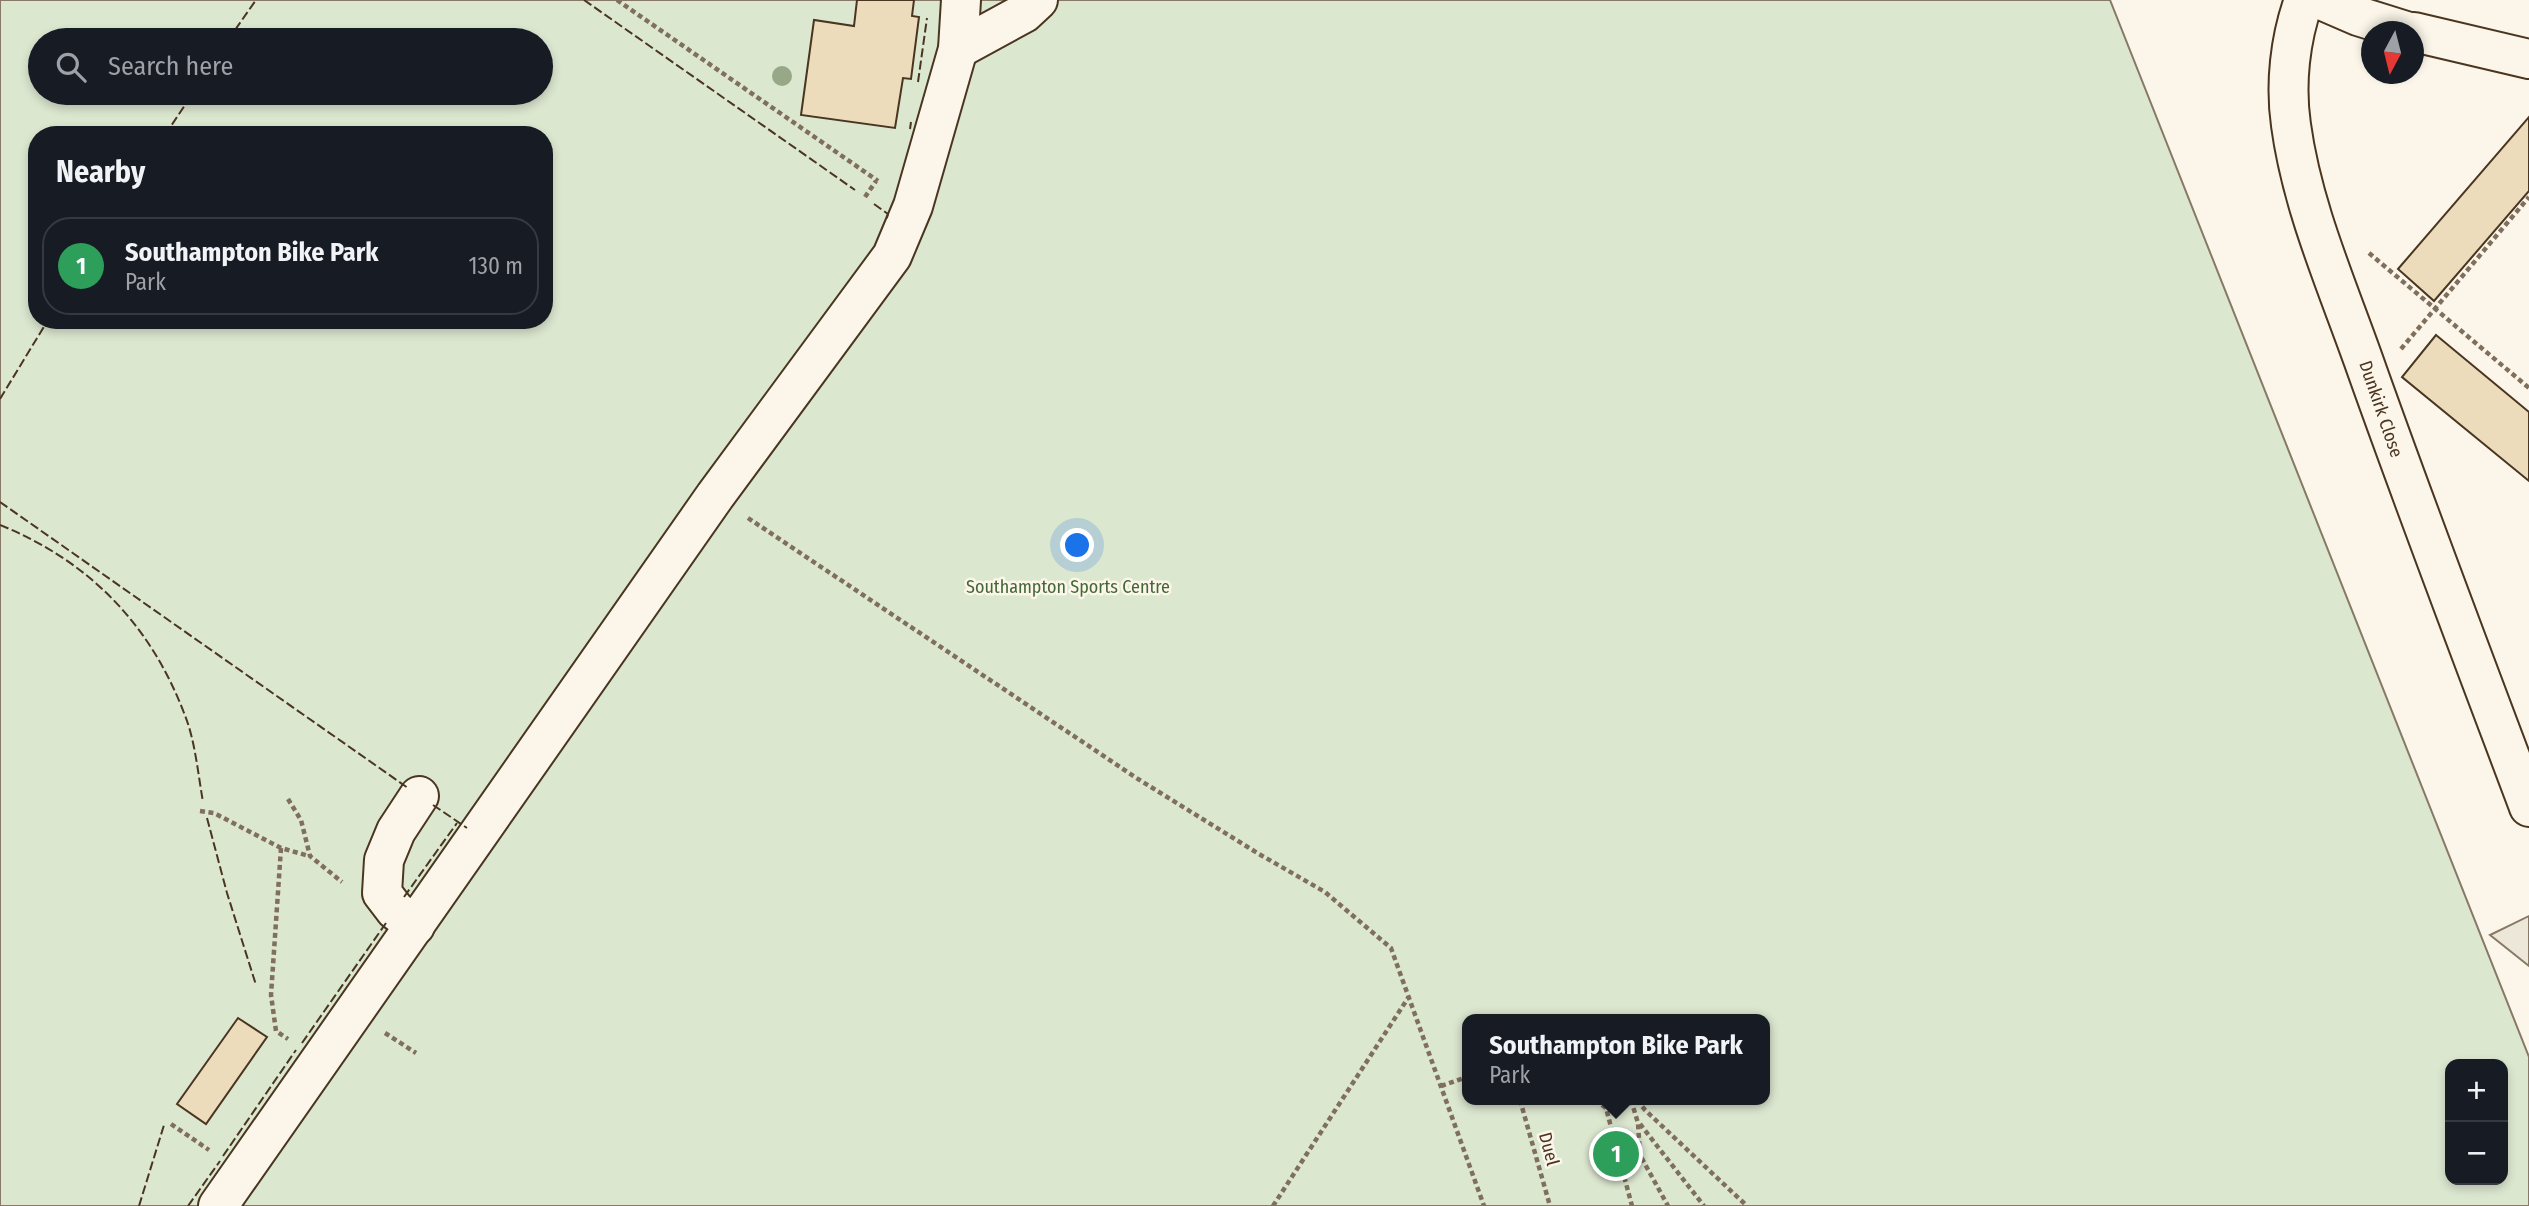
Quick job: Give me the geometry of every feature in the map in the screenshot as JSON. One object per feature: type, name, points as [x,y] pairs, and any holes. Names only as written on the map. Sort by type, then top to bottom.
[{"type":"street","points":[[218,1206],[321,1060],[403,916],[891,256],[913,206],[958,49],[961,0]]},
{"type":"street","points":[[958,49],[1024,13],[1038,0]]},
{"type":"street","name":"Dunkirk Close","points":[[2304,0],[2294,28],[2290,57],[2291,124],[2311,209],[2372,383],[2529,807]]},
{"type":"street","points":[[2320,0],[2375,21]]},
{"type":"street","points":[[2424,35],[2529,59]]},
{"type":"street","points":[[403,916],[382,893],[384,860],[396,831],[419,796]]},
{"type":"path","points":[[617,0],[913,206]]},
{"type":"path","points":[[865,197],[877,181]]},
{"type":"path","points":[[2372,383],[2529,197]]},
{"type":"path","points":[[2361,247],[2529,387]]},
{"type":"path","points":[[715,496],[1138,779],[1325,892],[1391,948],[1484,1206]]},
{"type":"path","points":[[288,799],[301,820],[310,856]]},
{"type":"path","points":[[200,811],[214,813],[281,848],[310,856],[364,900],[403,916]]},
{"type":"path","points":[[281,848],[271,995],[276,1031],[321,1060]]},
{"type":"path","points":[[1273,1206],[1409,998]]},
{"type":"path","points":[[376,1027],[416,1053]]},
{"type":"path","points":[[1441,1086],[1462,1079]]},
{"type":"path","name":"Duel","points":[[1521,1105],[1550,1206]]},
{"type":"path","points":[[1602,1105],[1606,1108],[1632,1206]]},
{"type":"path","points":[[1633,1105],[1638,1122],[1640,1155],[1668,1206]]},
{"type":"path","points":[[1641,1105],[1747,1206]]},
{"type":"path","points":[[1638,1122],[1704,1206]]},
{"type":"green space","name":"Southampton Sports Centre","points":[[0,0],[2110,0],[2529,1057],[2529,1206],[0,1206]]},
{"type":"shaded area","points":[[2529,916],[2529,966],[2490,935]]},
{"type":"building","points":[[857,0],[914,0],[912,16],[919,17],[911,79],[903,78],[895,128],[801,115],[814,20],[854,26]]},
{"type":"building","points":[[2529,117],[2529,191],[2434,301],[2398,269]]},
{"type":"building","points":[[2436,335],[2529,412],[2529,481],[2402,377]]},
{"type":"building","points":[[238,1018],[267,1037],[206,1124],[177,1104]]},
{"type":"fence","points":[[236,28],[256,0]]},
{"type":"fence","points":[[584,0],[855,190]]},
{"type":"fence","points":[[918,82],[927,18]]},
{"type":"fence","points":[[171,126],[185,105]]},
{"type":"fence","points":[[910,129],[911,122]]},
{"type":"fence","points":[[874,204],[888,214],[886,221]]},
{"type":"fence","points":[[0,399],[43,329]]},
{"type":"fence","points":[[0,502],[408,788]]},
{"type":"fence","points":[[0,525],[62,557],[113,599],[134,624],[170,681],[188,723],[203,802]]},
{"type":"fence","points":[[433,805],[467,828]]},
{"type":"fence","points":[[207,818],[256,985]]},
{"type":"fence","points":[[404,897],[457,823]]},
{"type":"fence","points":[[302,1043],[386,923]]},
{"type":"fence","points":[[223,1156],[296,1050]]},
{"type":"fence","points":[[139,1206],[164,1125]]},
{"type":"fence","points":[[188,1206],[220,1161]]},
{"type":"place","name":"Southampton Bike Park","points":[[1616,1154]]}]
